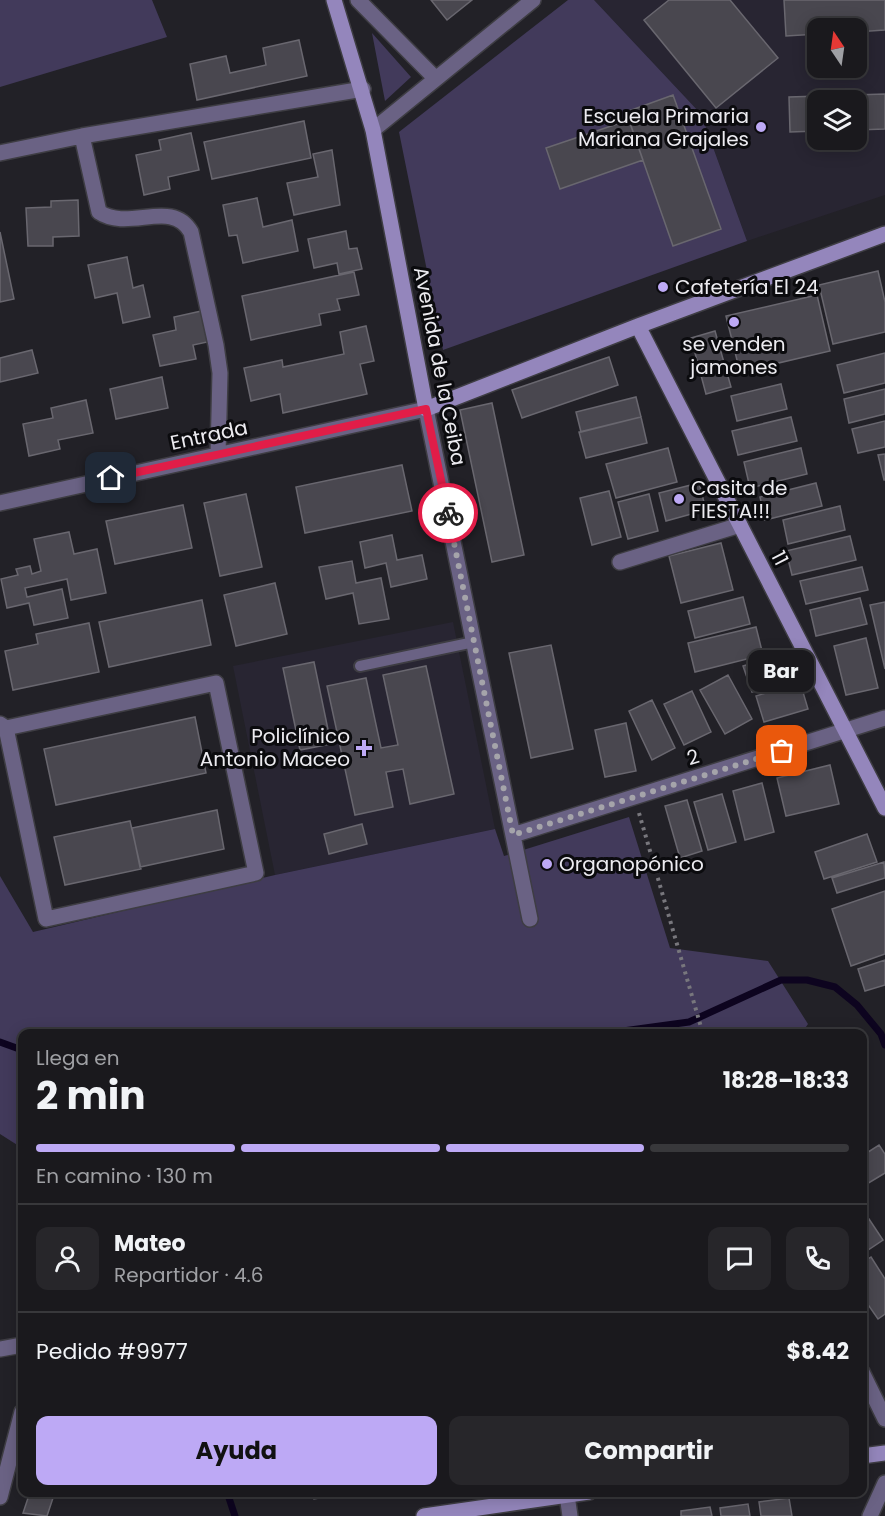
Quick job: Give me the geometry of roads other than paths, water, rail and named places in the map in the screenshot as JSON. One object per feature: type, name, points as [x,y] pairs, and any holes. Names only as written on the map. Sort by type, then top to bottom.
[{"type":"street","name":"Avenida de la Ceiba","points":[[334,0],[363,89],[373,130],[426,409],[530,919]]},
{"type":"street","points":[[358,0],[435,78]]},
{"type":"street","points":[[373,130],[533,0]]},
{"type":"street","points":[[0,153],[82,136],[363,89]]},
{"type":"street","points":[[82,136],[99,212],[114,219],[172,215],[182,219],[191,232],[220,373],[218,455]]},
{"type":"street","points":[[426,409],[638,326],[885,234]]},
{"type":"street","name":"11","points":[[638,326],[885,808]]},
{"type":"street","name":"Entrada","points":[[0,503],[426,409]]},
{"type":"street","points":[[620,562],[740,525]]},
{"type":"street","points":[[216,683],[256,873],[46,919],[3,726],[216,683]]},
{"type":"street","name":"2","points":[[513,835],[885,718]]},
{"type":"street","points":[[0,1348],[18,1346]]},
{"type":"street","points":[[867,1382],[885,1419]]},
{"type":"street","points":[[0,1497],[18,1427]]},
{"type":"street","points":[[867,1455],[885,1453]]},
{"type":"street","points":[[870,1516],[885,1483]]},
{"type":"street","points":[[424,1516],[553,1497]]},
{"type":"street","points":[[567,1497],[570,1516]]},
{"type":"lane","points":[[360,666],[474,642]]},
{"type":"waterway","points":[[638,1029],[689,1022],[781,980],[807,980],[835,987],[857,1005],[881,1034],[885,1045]]},
{"type":"waterway","points":[[0,1042],[18,1049]]},
{"type":"waterway","points":[[229,1497],[235,1516]]},
{"type":"place","name":"Escuela Primaria Mariana Grajales","points":[[761,127]]},
{"type":"place","name":"Cafetería El 24","points":[[663,287]]},
{"type":"place","name":"se venden jamones","points":[[734,322]]},
{"type":"place","name":"Casita de FIESTA!!!","points":[[679,499]]},
{"type":"place","name":"Policlínico Antonio Maceo","points":[[364,748]]},
{"type":"place","name":"Bar","points":[[782,751]]},
{"type":"place","name":"Organopónico","points":[[547,864]]}]
